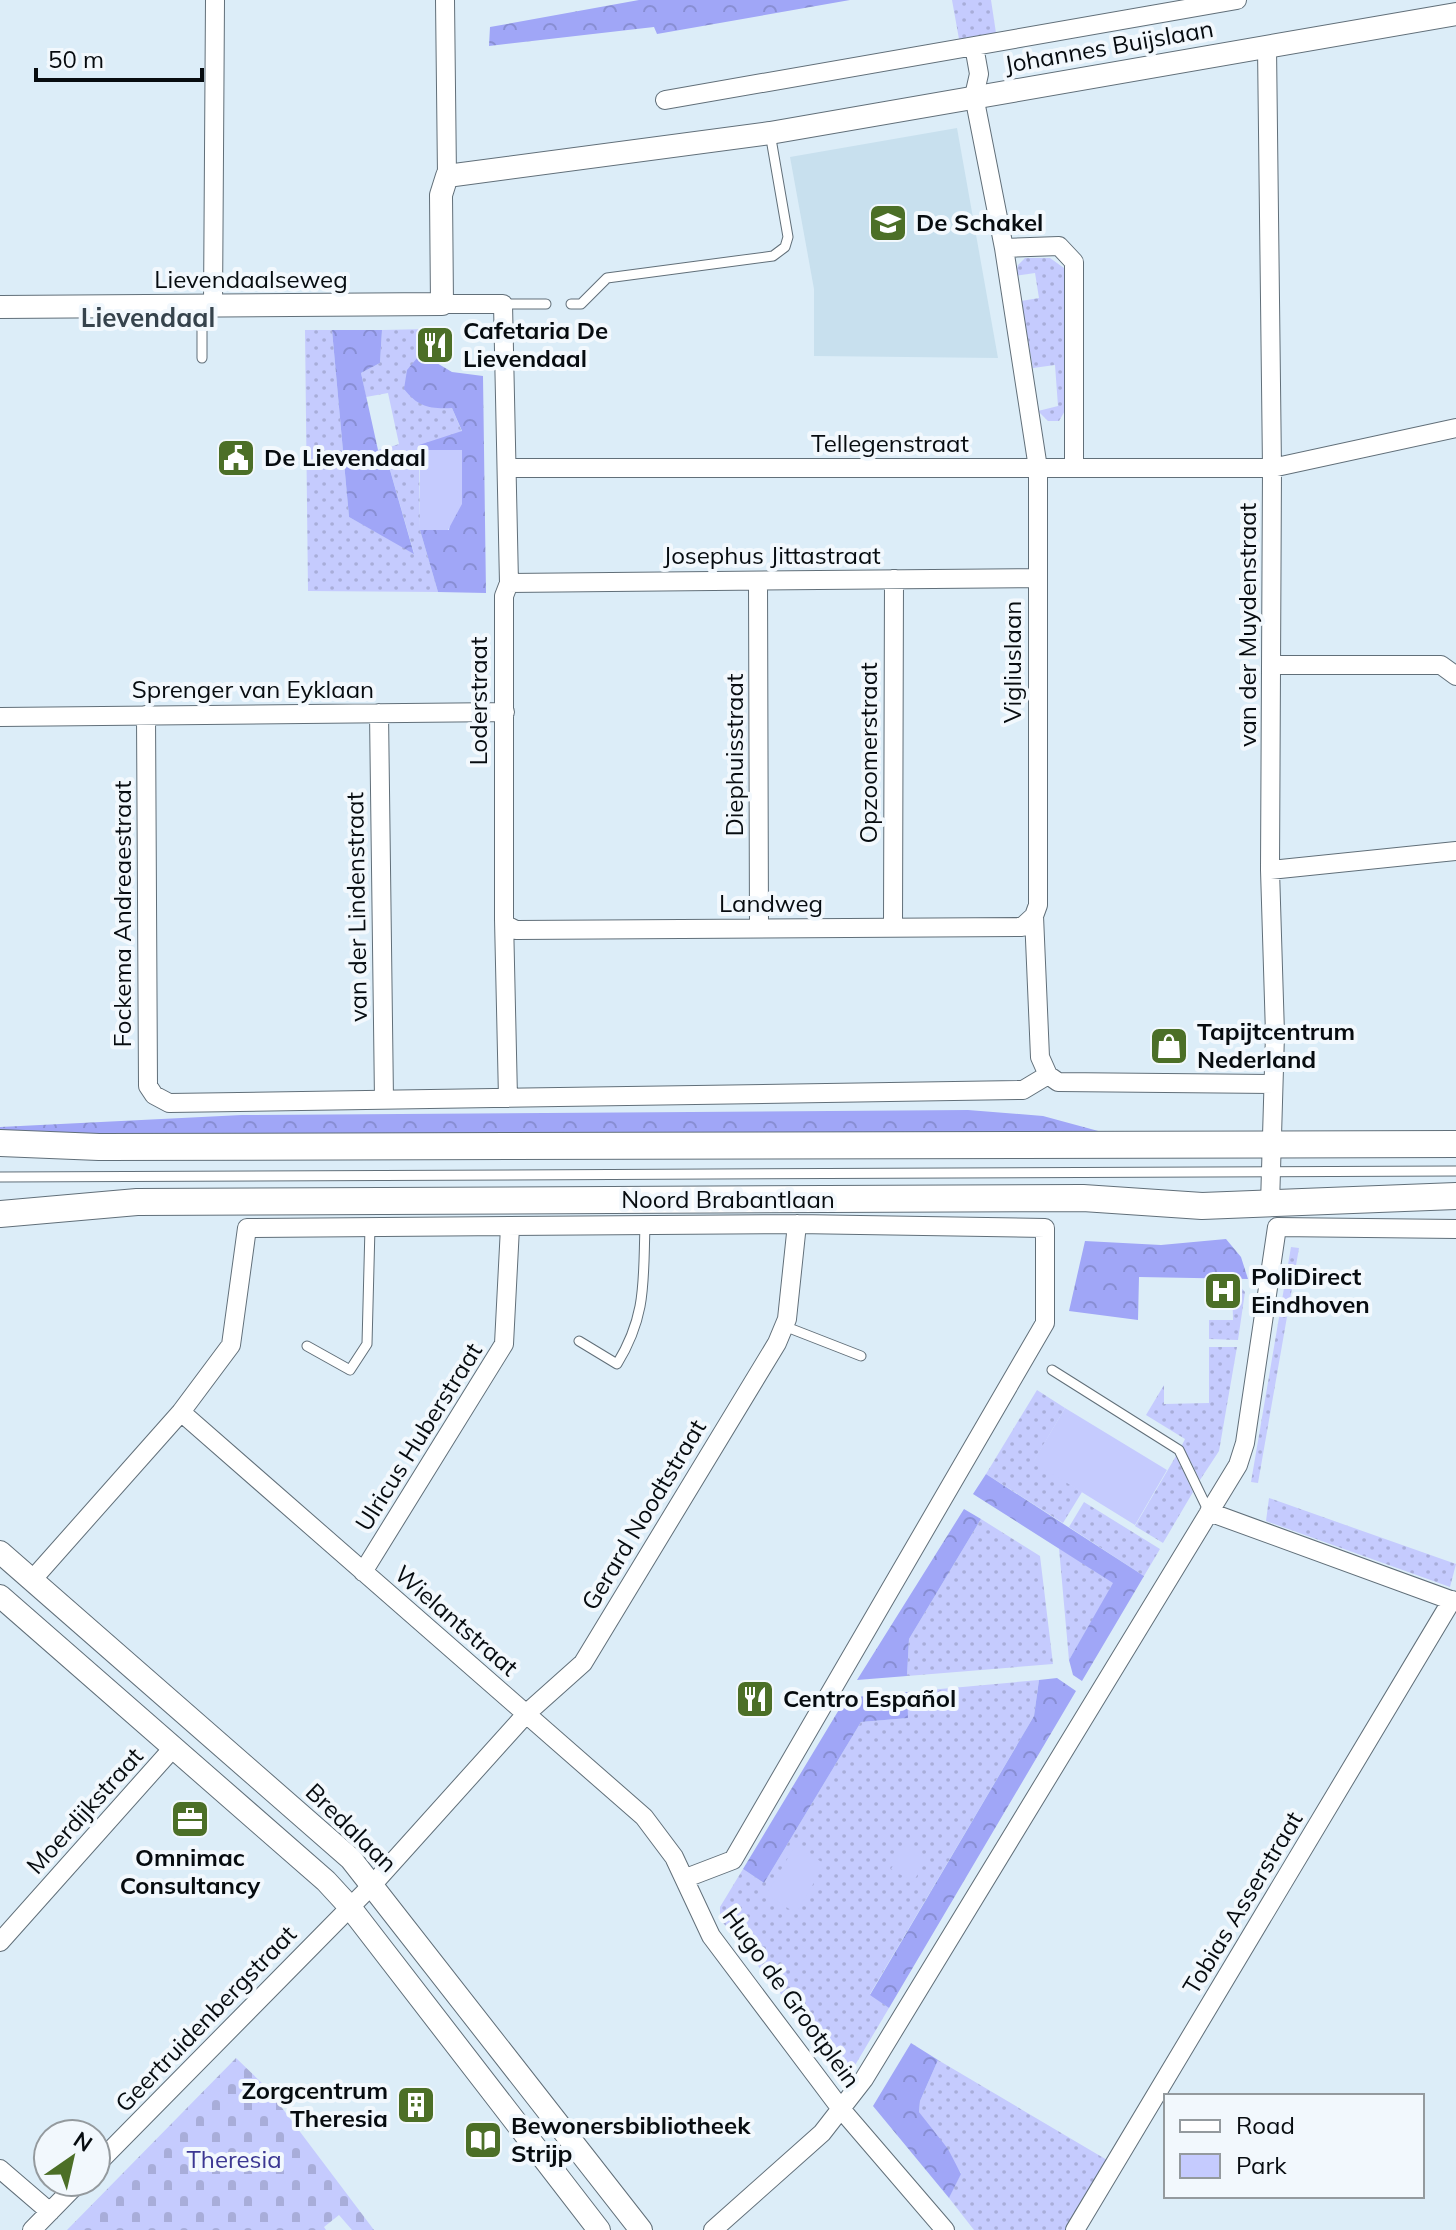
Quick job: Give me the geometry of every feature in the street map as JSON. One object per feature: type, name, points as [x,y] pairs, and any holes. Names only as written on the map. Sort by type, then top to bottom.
[{"type":"main road","points":[[0,1143],[99,1147],[1456,1144]]},
{"type":"main road","name":"Noord Brabantlaan","points":[[0,1214],[137,1202],[1083,1198],[1202,1206],[1274,1216],[1456,1196]]},
{"type":"street","points":[[208,306],[215,0]]},
{"type":"street","points":[[442,304],[441,195],[447,176],[445,0]]},
{"type":"street","name":"Johannes Buijslaan","points":[[665,100],[1237,0]]},
{"type":"street","name":"Johannes Buijslaan","points":[[447,176],[770,133],[1456,14]]},
{"type":"street","name":"Vigliuslaan","points":[[974,46],[979,74],[974,96],[1004,248],[1038,468],[1038,905],[1034,916],[1040,1057],[1048,1075]]},
{"type":"street","name":"van der Muydenstraat","points":[[1267,47],[1272,468],[1270,870],[1273,1084],[1269,1145],[1274,1216]]},
{"type":"street","points":[[1004,248],[1059,246],[1074,262],[1074,468]]},
{"type":"street","name":"Lievendaalseweg","points":[[0,307],[503,304]]},
{"type":"street","name":"Loderstraat","points":[[503,304],[509,583],[504,596],[508,1098]]},
{"type":"street","name":"Tellegenstraat","points":[[507,468],[1272,468],[1456,428]]},
{"type":"street","name":"Josephus Jittastraat","points":[[509,583],[1036,578]]},
{"type":"street","name":"Opzoomerstraat","points":[[893,928],[894,579]]},
{"type":"street","name":"Diephuisstraat","points":[[758,581],[759,928]]},
{"type":"street","points":[[1271,665],[1441,665],[1456,676]]},
{"type":"street","name":"Sprenger van Eyklaan","points":[[0,717],[505,712]]},
{"type":"street","name":"van der Lindenstraat","points":[[379,713],[384,1100]]},
{"type":"street","name":"Fockema Andreaestraat","points":[[146,715],[148,1086],[154,1095],[169,1103],[384,1100]]},
{"type":"street","points":[[1270,870],[1456,851]]},
{"type":"street","name":"Landweg","points":[[506,925],[516,930],[1022,927],[1034,916]]},
{"type":"street","points":[[384,1100],[1023,1090],[1048,1075],[1058,1082],[1273,1084]]},
{"type":"street","name":"Noord Brabantlaan","points":[[1274,1216],[1456,1229]]},
{"type":"street","name":"Hugo de Grootplein","points":[[686,1878],[711,1936],[841,2109],[864,2079],[1238,1465],[1245,1443],[1274,1216]]},
{"type":"street","name":"Noord Brabantlaan","points":[[181,1412],[231,1345],[247,1228],[797,1224],[1045,1228],[1045,1323],[733,1860],[686,1878]]},
{"type":"street","name":"Gerard Noodtstraat","points":[[374,1883],[527,1713],[583,1663],[784,1326],[797,1224]]},
{"type":"street","name":"Ulricus Huberstraat","points":[[363,1572],[504,1344],[510,1227]]},
{"type":"street","points":[[32,1580],[181,1412]]},
{"type":"street","name":"Wielantstraat","points":[[181,1412],[644,1817],[686,1878]]},
{"type":"street","points":[[1209,1512],[1454,1601]]},
{"type":"street","name":"Bredalaan","points":[[0,1552],[351,1859],[374,1883],[641,2230]]},
{"type":"street","name":"Tobias Asserstraat","points":[[1075,2230],[1454,1601]]},
{"type":"street","points":[[3,1605],[173,1748],[349,1906],[599,2230]]},
{"type":"street","name":"Moerdijkstraat","points":[[0,1942],[173,1748]]},
{"type":"street","name":"Geertruidenbergstraat","points":[[112,2149],[374,1883]]},
{"type":"street","points":[[713,2230],[822,2133],[841,2109],[945,2230]]},
{"type":"street","points":[[0,2169],[50,2212]]},
{"type":"street","points":[[32,2230],[64,2198]]},
{"type":"lane","points":[[571,304],[581,304],[607,278],[773,256],[785,247],[788,237],[770,133]]},
{"type":"lane","points":[[503,304],[546,304]]},
{"type":"lane","points":[[202,358],[208,306]]},
{"type":"lane","name":"Noord Brabantlaan","points":[[0,1177],[1456,1171]]},
{"type":"lane","name":"Noord Brabantlaan","points":[[579,1341],[617,1364],[634,1336],[643,1298],[645,1226]]},
{"type":"lane","points":[[307,1346],[350,1370],[367,1344],[370,1227]]},
{"type":"lane","points":[[784,1326],[861,1356]]},
{"type":"lane","points":[[1052,1370],[1179,1450],[1209,1512]]},
{"type":"shaded area","name":"De Schakel","points":[[957,128],[998,358],[814,356],[814,289],[790,157]]},
{"type":"green space","points":[[639,0],[850,0],[657,34],[654,27],[489,46],[490,27]]},
{"type":"green space","points":[[952,0],[991,0],[996,33],[959,39]]},
{"type":"green space","points":[[1025,258],[1050,258],[1064,268],[1066,409],[1059,421],[1048,421],[1038,411],[1058,406],[1055,365],[1033,368],[1021,301],[1039,298],[1035,273],[1015,276],[1018,265]]},
{"type":"green space","points":[[428,329],[430,359],[418,357],[452,408],[462,432],[419,446],[420,530],[438,592],[308,591],[305,330],[332,330],[349,517],[414,553],[384,449],[399,444],[388,393],[366,397],[361,373],[380,363],[382,330]]},
{"type":"green space","points":[[332,330],[382,330],[380,363],[361,373],[378,450],[384,449],[414,554],[349,517]]},
{"type":"green space","points":[[418,357],[430,359],[452,372],[483,376],[486,593],[438,592],[420,530],[449,530],[462,450],[420,450],[419,445],[462,431],[452,408],[425,406],[404,389],[407,370]]},
{"type":"green space","points":[[420,450],[462,450],[462,504],[448,530],[420,530]]},
{"type":"green space","points":[[968,1110],[1043,1116],[1113,1135],[109,1140],[0,1132],[0,1127],[242,1115]]},
{"type":"green space","points":[[1226,1239],[1241,1257],[1248,1279],[1139,1277],[1138,1320],[1069,1311],[1085,1241],[1161,1245]]},
{"type":"green space","points":[[1291,1247],[1299,1248],[1258,1483],[1251,1482]]},
{"type":"green space","points":[[1232,1278],[1245,1292],[1238,1340],[1209,1339],[1209,1320],[1233,1320]]},
{"type":"green space","points":[[1209,1347],[1237,1347],[1219,1451],[1200,1480],[1182,1445],[1185,1439],[1146,1415],[1164,1385],[1164,1404],[1209,1403]]},
{"type":"green space","points":[[1037,1390],[1065,1408],[1034,1461],[1082,1492],[1063,1523],[986,1474]]},
{"type":"green space","points":[[1065,1408],[1167,1470],[1135,1525],[1033,1462]]},
{"type":"green space","points":[[1176,1456],[1193,1492],[1163,1543],[1135,1526]]},
{"type":"green space","points":[[986,1474],[1144,1576],[1082,1681],[1073,1675],[1069,1660],[1113,1583],[973,1494]]},
{"type":"green space","points":[[1269,1498],[1456,1564],[1450,1587],[1266,1521]]},
{"type":"green space","points":[[1084,1502],[1160,1549],[1144,1576],[1069,1527]]},
{"type":"green space","points":[[964,1509],[981,1519],[909,1639],[907,1676],[857,1680]]},
{"type":"green space","points":[[981,1519],[1040,1556],[1053,1664],[907,1676],[909,1639]]},
{"type":"green space","points":[[1059,1548],[1114,1583],[1069,1660]]},
{"type":"green space","points":[[1057,1678],[1076,1691],[889,2008],[870,1995],[1034,1716],[1039,1680]]},
{"type":"green space","points":[[1039,1680],[1034,1716],[870,1994],[889,2008],[848,2077],[720,1919],[720,1907],[743,1869],[764,1883],[861,1722],[907,1718],[907,1692]]},
{"type":"green space","points":[[907,1692],[908,1718],[861,1722],[764,1883],[743,1869],[846,1698]]},
{"type":"green space","points":[[795,1846],[825,1864],[796,1913],[766,1895]]},
{"type":"green space","points":[[904,1846],[927,1859],[913,1882],[891,1869]]},
{"type":"green space","points":[[911,2043],[938,2060],[920,2101],[919,2112],[948,2149],[961,2174],[949,2198],[873,2106]]},
{"type":"green space","name":"Theresia","points":[[236,2058],[267,2088],[374,2230],[352,2230],[339,2215],[324,2227],[326,2230],[67,2230],[98,2198],[112,2198],[112,2184]]},
{"type":"green space","points":[[938,2060],[1107,2160],[1066,2230],[974,2230],[949,2198],[961,2173],[919,2112],[920,2101]]},
{"type":"place","name":"De Schakel","points":[[888,223]]},
{"type":"place","name":"Cafetaria De Lievendaal","points":[[435,345]]},
{"type":"place","name":"De Lievendaal","points":[[236,458]]},
{"type":"place","name":"Tapijtcentrum Nederland","points":[[1169,1046]]},
{"type":"place","name":"PoliDirect Eindhoven","points":[[1223,1291]]},
{"type":"place","name":"Centro Español","points":[[755,1699]]},
{"type":"place","name":"Omnimac Consultancy","points":[[190,1819]]},
{"type":"place","name":"Zorgcentrum Theresia","points":[[416,2105]]},
{"type":"place","name":"Bewonersbibliotheek Strijp","points":[[483,2140]]},
{"type":"district","name":"Lievendaal","points":[[148,318]]}]
